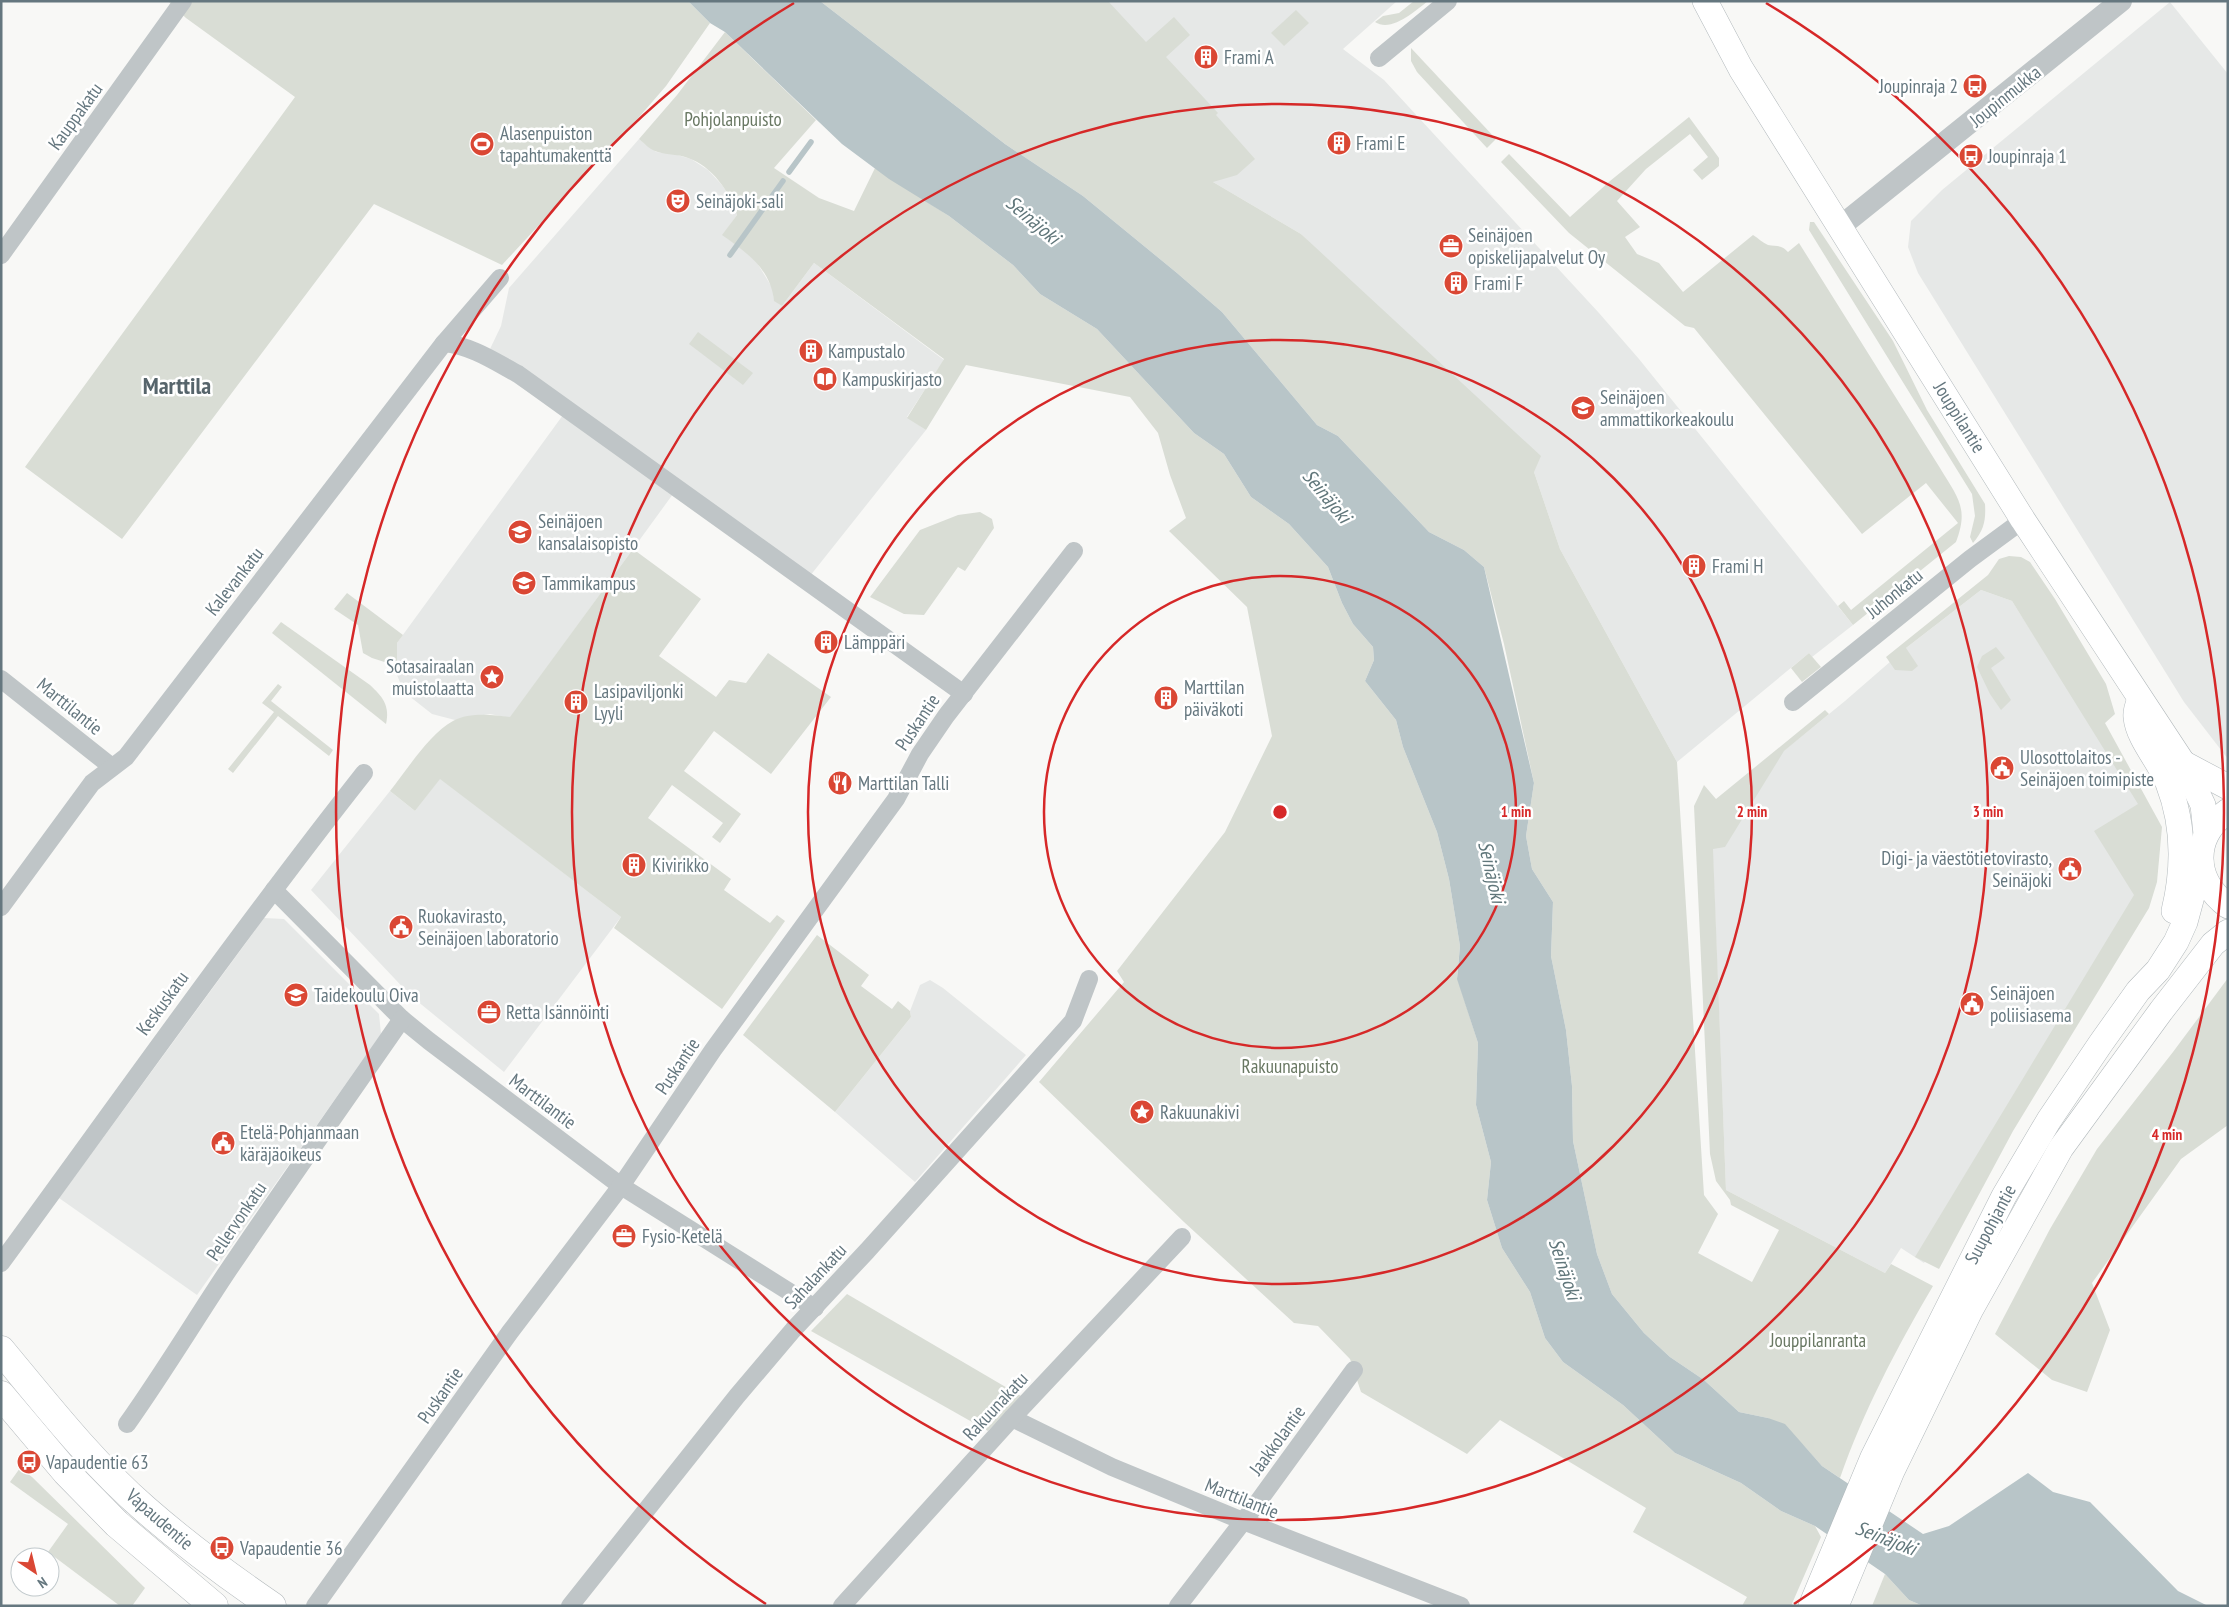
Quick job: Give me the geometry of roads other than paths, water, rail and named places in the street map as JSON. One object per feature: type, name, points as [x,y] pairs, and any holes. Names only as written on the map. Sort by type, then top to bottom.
[{"type":"main road","name":"Jouppilantie","points":[[1688,1],[1741,69]]},
{"type":"main road","name":"Jouppilantie","points":[[1705,1],[1741,69],[2024,520],[2183,763],[2203,804],[2206,834]]},
{"type":"main road","points":[[2138,991],[2173,912],[2181,857],[2178,820],[2171,790],[2163,771],[2140,732],[2136,717],[2140,699]]},
{"type":"main road","name":"Jouppilantie","points":[[2183,763],[2228,787]]},
{"type":"main road","points":[[2206,834],[2217,818],[2228,811]]},
{"type":"main road","name":"Suupohjantie","points":[[1811,1606],[1833,1593],[1882,1464],[2004,1196],[2048,1120],[2138,991],[2158,970],[2176,942],[2185,922],[2201,863],[2201,848],[2206,834]]},
{"type":"main road","points":[[2201,863],[2205,881],[2216,897],[2228,906]]},
{"type":"main road","name":"Suupohjantie","points":[[1882,1464],[2061,1148],[2161,1011],[2213,944],[2228,932]]},
{"type":"main road","name":"Vapaudentie","points":[[1,1350],[93,1457],[144,1508],[203,1556],[272,1606]]},
{"type":"main road","name":"Vapaudentie","points":[[1,1395],[66,1472],[117,1524],[214,1606]]},
{"type":"street","name":"Kauppakatu","points":[[1,256],[183,1]]},
{"type":"street","points":[[1379,58],[1448,1]]},
{"type":"street","name":"Joupinmukka","points":[[1841,226],[2121,1]]},
{"type":"street","name":"Kalevankatu","points":[[1,907],[92,783],[126,757],[444,343],[500,278]]},
{"type":"street","points":[[444,343],[474,350],[518,374],[964,694]]},
{"type":"street","name":"Juhonkatu","points":[[1793,702],[1970,559],[2024,520]]},
{"type":"street","name":"Puskantie","points":[[315,1606],[510,1332],[621,1186],[713,1050],[896,799],[920,754],[1074,551]]},
{"type":"street","name":"Marttilantie","points":[[1,679],[112,767]]},
{"type":"street","name":"Keskuskatu","points":[[1,1263],[198,991],[364,773]]},
{"type":"street","name":"Marttilantie","points":[[274,890],[402,1019],[621,1186],[815,1308]]},
{"type":"street","name":"Sahalankatu","points":[[570,1606],[737,1396],[793,1330],[815,1308],[1073,1021],[1089,979]]},
{"type":"street","name":"Pellervonkatu","points":[[127,1424],[168,1366],[223,1278],[297,1169],[402,1019]]},
{"type":"street","name":"Rakuunakatu","points":[[842,1606],[1012,1418],[1182,1237]]},
{"type":"street","name":"Jaakkolantie","points":[[1178,1606],[1243,1522],[1354,1370]]},
{"type":"street","name":"Marttilantie","points":[[1012,1418],[1112,1467],[1243,1522],[1461,1606]]},
{"type":"water","name":"Seinäjoki","points":[[688,1],[820,1],[1005,144],[1083,196],[1177,273],[1222,312],[1317,425],[1338,436],[1429,532],[1464,550],[1484,567],[1534,783],[1526,836],[1532,869],[1553,902],[1551,956],[1566,1030],[1572,1086],[1573,1141],[1597,1254],[1612,1294],[1644,1333],[1670,1357],[1704,1380],[1739,1412],[1768,1418],[1785,1424],[1822,1466],[1923,1534],[1949,1526],[2028,1473],[2053,1492],[2090,1502],[2178,1591],[2208,1606],[1923,1606],[1909,1600],[1885,1574],[1815,1526],[1781,1511],[1741,1483],[1675,1453],[1623,1405],[1563,1362],[1545,1338],[1530,1292],[1502,1248],[1487,1200],[1491,1162],[1476,1105],[1478,1043],[1457,979],[1460,946],[1449,879],[1437,832],[1403,747],[1396,720],[1365,681],[1374,660],[1373,647],[1353,624],[1342,603],[1328,567],[1289,524],[1251,497],[1224,454],[1194,433],[1097,329],[1040,294],[1013,265],[949,216],[889,179],[842,144],[725,32],[710,23]]},
{"type":"waterway","points":[[789,172],[811,142]]},
{"type":"waterway","points":[[730,255],[783,181]]},
{"type":"place","name":"Frami A","points":[[1206,57]]},
{"type":"place","name":"Joupinraja 2","points":[[1975,86]]},
{"type":"place","name":"Frami E","points":[[1339,143]]},
{"type":"place","name":"Alasenpuiston tapahtumakenttä","points":[[482,144]]},
{"type":"place","name":"Joupinraja 1","points":[[1971,156]]},
{"type":"place","name":"Seinäjoki-sali","points":[[678,201]]},
{"type":"place","name":"Seinäjoen opiskelijapalvelut Oy","points":[[1451,246]]},
{"type":"place","name":"Frami F","points":[[1456,283]]},
{"type":"place","name":"Kampustalo","points":[[811,351]]},
{"type":"place","name":"Kampuskirjasto","points":[[825,379]]},
{"type":"place","name":"Seinäjoen ammattikorkeakoulu","points":[[1583,408]]},
{"type":"place","name":"Seinäjoen kansalaisopisto","points":[[520,532]]},
{"type":"place","name":"Frami H","points":[[1694,566]]},
{"type":"place","name":"Tammikampus","points":[[524,583]]},
{"type":"place","name":"Lämppäri","points":[[826,642]]},
{"type":"place","name":"Sotasairaalan muistolaatta","points":[[492,677]]},
{"type":"place","name":"Marttilan päiväkoti","points":[[1166,698]]},
{"type":"place","name":"Lasipaviljonki Lyyli","points":[[576,702]]},
{"type":"place","name":"Ulosottolaitos - Seinäjoen toimipiste","points":[[2002,768]]},
{"type":"place","name":"Marttilan Talli","points":[[840,783]]},
{"type":"place","name":"Kivirikko","points":[[634,865]]},
{"type":"place","name":"Digi- ja väestötietovirasto, Seinäjoki","points":[[2070,869]]},
{"type":"place","name":"Ruokavirasto, Seinäjoen laboratorio","points":[[401,927]]},
{"type":"place","name":"Taidekoulu Oiva","points":[[296,995]]},
{"type":"place","name":"Seinäjoen poliisiasema","points":[[1972,1004]]},
{"type":"place","name":"Retta Isännöinti","points":[[489,1012]]},
{"type":"place","name":"Rakuunakivi","points":[[1142,1112]]},
{"type":"place","name":"Etelä-Pohjanmaan käräjäoikeus","points":[[223,1143]]},
{"type":"place","name":"Fysio-Ketelä","points":[[624,1236]]},
{"type":"place","name":"Vapaudentie 63","points":[[29,1462]]},
{"type":"place","name":"Vapaudentie 36","points":[[222,1548]]},
{"type":"district","name":"Marttila","points":[[177,386]]},
{"type":"park label","name":"Pohjolanpuisto","points":[[733,119]]},
{"type":"park label","name":"Rakuunapuisto","points":[[1290,1066]]},
{"type":"park label","name":"Jouppilanranta","points":[[1818,1340]]}]
